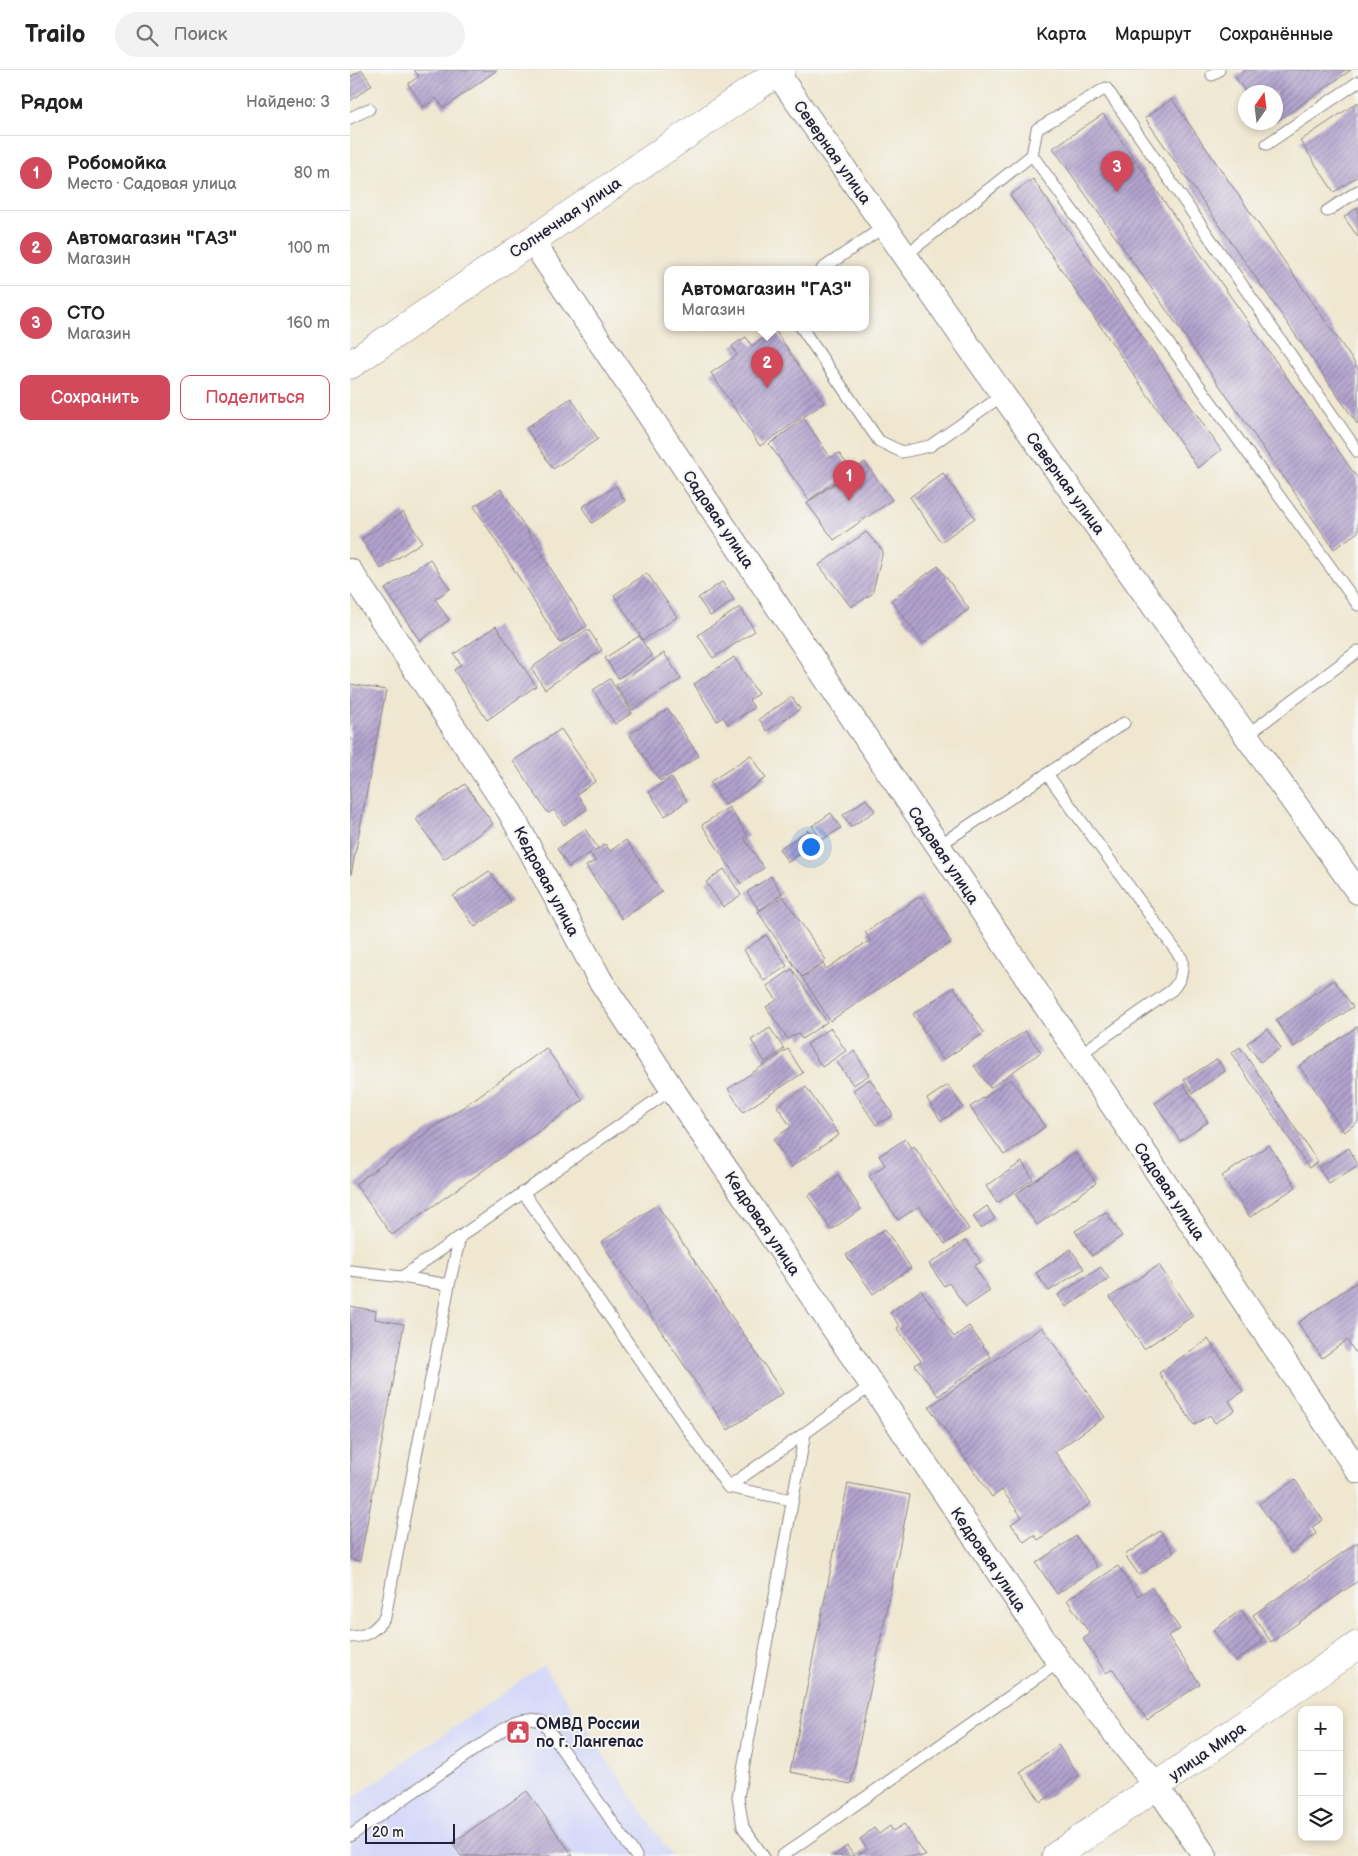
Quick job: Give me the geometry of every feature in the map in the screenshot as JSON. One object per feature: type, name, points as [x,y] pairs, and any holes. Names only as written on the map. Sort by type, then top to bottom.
[{"type":"street","name":"Северная улица","points":[[779,71],[1003,395],[1358,892]]},
{"type":"street","name":"Солнечная улица","points":[[350,365],[531,239],[779,71]]},
{"type":"street","name":"Садовая улица","points":[[531,239],[1358,1471]]},
{"type":"street","name":"Кедровая улица","points":[[350,571],[510,812],[600,980],[672,1089],[1059,1662],[1157,1787],[1205,1856]]},
{"type":"street","name":"улица Мира","points":[[1056,1856],[1358,1645]]},
{"type":"lane","points":[[1267,144],[1358,82]]},
{"type":"lane","points":[[906,255],[1032,155],[1037,129],[1106,88],[1358,452]]},
{"type":"lane","points":[[350,118],[369,109]]},
{"type":"lane","points":[[1032,155],[1358,605]]},
{"type":"lane","points":[[1327,212],[1358,190]]},
{"type":"lane","points":[[826,266],[886,226]]},
{"type":"lane","points":[[804,331],[879,442],[902,452],[930,446],[1003,395]]},
{"type":"lane","points":[[1246,735],[1358,652]]},
{"type":"lane","points":[[938,846],[1124,723]]},
{"type":"lane","points":[[1047,774],[1182,959],[1183,970],[1178,983],[1172,990],[1079,1055]]},
{"type":"lane","points":[[402,1277],[672,1089]]},
{"type":"lane","points":[[522,1192],[728,1487],[792,1500]]},
{"type":"lane","points":[[350,1637],[360,1637],[376,1629],[385,1616],[449,1285],[460,1238]]},
{"type":"lane","points":[[350,1271],[449,1285]]},
{"type":"lane","points":[[728,1487],[872,1385]]},
{"type":"lane","points":[[763,1856],[743,1827],[738,1797],[805,1434]]},
{"type":"lane","points":[[782,1856],[1059,1662]]},
{"type":"lane","points":[[350,1836],[514,1722],[525,1718],[534,1718],[543,1722],[636,1856]]},
{"type":"shaded area","name":"ОМВД России по г. Лангепас","points":[[543,1665],[672,1856],[350,1856],[350,1800]]},
{"type":"building","points":[[362,70],[372,85],[350,101],[350,77]]},
{"type":"building","points":[[414,70],[497,70],[444,108],[436,98],[424,107],[408,84],[419,76]]},
{"type":"building","points":[[1245,70],[1351,70],[1283,117],[1283,85],[1241,85],[1235,77]]},
{"type":"building","points":[[1172,99],[1358,368],[1358,425],[1145,118]]},
{"type":"building","points":[[1358,102],[1358,176],[1334,192],[1300,141]]},
{"type":"building","points":[[1103,114],[1358,479],[1358,532],[1334,549],[1053,148]]},
{"type":"building","points":[[1033,179],[1221,450],[1198,468],[1010,195]]},
{"type":"building","points":[[1358,207],[1358,237],[1344,217]]},
{"type":"building","points":[[776,331],[824,403],[760,446],[711,373],[737,355],[732,346],[746,337],[752,346]]},
{"type":"building","points":[[571,398],[598,439],[553,469],[526,428]]},
{"type":"building","points":[[804,419],[831,458],[839,453],[851,470],[809,500],[769,444]]},
{"type":"building","points":[[865,462],[892,500],[834,540],[807,503]]},
{"type":"building","points":[[943,473],[975,518],[941,542],[910,497]]},
{"type":"building","points":[[616,486],[625,501],[592,523],[582,507]]},
{"type":"building","points":[[501,489],[587,626],[560,643],[474,506]]},
{"type":"building","points":[[403,512],[422,542],[381,569],[361,539]]},
{"type":"building","points":[[866,532],[883,551],[872,594],[851,607],[819,565]]},
{"type":"building","points":[[430,559],[450,589],[435,599],[449,620],[420,641],[385,589]]},
{"type":"building","points":[[938,566],[969,609],[923,643],[891,600]]},
{"type":"building","points":[[647,573],[677,617],[643,640],[614,595]]},
{"type":"building","points":[[722,582],[734,600],[710,616],[698,598]]},
{"type":"building","points":[[740,607],[755,631],[713,658],[698,635]]},
{"type":"building","points":[[496,626],[536,686],[487,720],[454,670],[461,665],[454,654]]},
{"type":"building","points":[[588,629],[602,650],[545,689],[531,668]]},
{"type":"building","points":[[639,636],[652,656],[618,678],[605,658]]},
{"type":"building","points":[[664,653],[681,679],[632,710],[616,685]]},
{"type":"building","points":[[734,657],[758,694],[749,700],[754,708],[728,724],[723,717],[717,721],[694,684]]},
{"type":"building","points":[[610,679],[632,713],[615,724],[593,690]]},
{"type":"building","points":[[350,684],[386,690],[351,875],[350,875]]},
{"type":"building","points":[[792,697],[800,709],[767,731],[759,719]]},
{"type":"building","points":[[668,709],[699,756],[660,781],[629,734]]},
{"type":"building","points":[[561,729],[596,781],[577,794],[587,809],[564,825],[554,810],[548,813],[513,761]]},
{"type":"building","points":[[751,755],[766,778],[725,805],[710,782]]},
{"type":"building","points":[[671,777],[687,801],[665,816],[649,792]]},
{"type":"building","points":[[465,784],[493,824],[444,859],[416,819]]},
{"type":"building","points":[[866,799],[875,811],[851,827],[843,815]]},
{"type":"building","points":[[729,807],[748,836],[744,838],[764,868],[741,884],[702,825]]},
{"type":"building","points":[[831,813],[841,828],[822,840],[812,826]]},
{"type":"building","points":[[585,829],[598,848],[594,852],[605,844],[610,851],[626,840],[662,892],[622,919],[586,866],[595,861],[590,853],[569,867],[557,849]]},
{"type":"building","points":[[808,830],[816,843],[788,862],[779,849]]},
{"type":"building","points":[[724,869],[741,895],[723,907],[706,882]]},
{"type":"building","points":[[489,871],[511,902],[475,927],[453,896]]},
{"type":"building","points":[[771,876],[782,894],[759,910],[747,892]]},
{"type":"building","points":[[783,896],[826,960],[802,977],[758,912]]},
{"type":"building","points":[[921,896],[951,942],[830,1021],[802,977],[823,964],[826,969],[870,940],[865,932]]},
{"type":"building","points":[[766,935],[787,966],[764,981],[744,950]]},
{"type":"building","points":[[792,969],[827,1022],[802,1039],[798,1033],[788,1039],[766,1007],[777,1000],[767,986]]},
{"type":"building","points":[[1334,980],[1353,1007],[1294,1047],[1276,1020]]},
{"type":"building","points":[[954,987],[984,1033],[943,1060],[913,1014]]},
{"type":"building","points":[[1358,1026],[1358,1122],[1344,1132],[1299,1066]]},
{"type":"building","points":[[770,1028],[784,1049],[765,1062],[751,1040]]},
{"type":"building","points":[[831,1028],[846,1051],[822,1067],[807,1044]]},
{"type":"building","points":[[1268,1029],[1281,1048],[1260,1062],[1247,1043]]},
{"type":"building","points":[[1025,1031],[1041,1052],[990,1088],[974,1066]]},
{"type":"building","points":[[1240,1047],[1318,1162],[1309,1168],[1231,1053]]},
{"type":"building","points":[[546,1048],[583,1100],[392,1235],[355,1184]]},
{"type":"building","points":[[788,1049],[803,1073],[743,1112],[728,1089]]},
{"type":"building","points":[[854,1051],[869,1075],[853,1085],[837,1062]]},
{"type":"building","points":[[1217,1059],[1225,1071],[1193,1093],[1184,1080]]},
{"type":"building","points":[[870,1079],[893,1115],[876,1125],[853,1090]]},
{"type":"building","points":[[1011,1079],[1045,1127],[1004,1155],[970,1107]]},
{"type":"building","points":[[1184,1084],[1208,1122],[1180,1141],[1155,1103]]},
{"type":"building","points":[[948,1085],[963,1107],[941,1121],[927,1099]]},
{"type":"building","points":[[806,1087],[839,1135],[791,1167],[773,1139],[791,1127],[777,1106]]},
{"type":"building","points":[[905,1139],[911,1148],[914,1146],[969,1229],[945,1244],[919,1206],[898,1220],[869,1176],[885,1165],[879,1156]]},
{"type":"building","points":[[1269,1145],[1296,1187],[1250,1217],[1222,1176]]},
{"type":"building","points":[[1349,1148],[1358,1165],[1329,1184],[1319,1168]]},
{"type":"building","points":[[1075,1153],[1096,1183],[1037,1225],[1015,1194]]},
{"type":"building","points":[[1022,1162],[1033,1179],[997,1203],[986,1186]]},
{"type":"building","points":[[838,1175],[861,1209],[831,1230],[808,1196]]},
{"type":"building","points":[[657,1205],[783,1393],[728,1430],[601,1242]]},
{"type":"building","points":[[987,1206],[995,1219],[981,1228],[973,1216]]},
{"type":"building","points":[[1106,1212],[1122,1236],[1092,1256],[1075,1231]]},
{"type":"building","points":[[885,1229],[911,1268],[873,1294],[846,1255]]},
{"type":"building","points":[[966,1240],[981,1262],[974,1266],[990,1291],[966,1307],[949,1283],[944,1286],[929,1264]]},
{"type":"building","points":[[1071,1249],[1084,1269],[1049,1291],[1036,1273]]},
{"type":"building","points":[[1159,1265],[1193,1316],[1144,1349],[1110,1297]]},
{"type":"building","points":[[1101,1267],[1109,1279],[1066,1307],[1058,1295]]},
{"type":"building","points":[[1355,1283],[1358,1287],[1358,1350],[1355,1352],[1347,1340],[1322,1358],[1298,1323]]},
{"type":"building","points":[[921,1290],[954,1337],[969,1326],[991,1357],[938,1396],[915,1365],[921,1361],[897,1328],[900,1326],[890,1313]]},
{"type":"building","points":[[350,1306],[376,1311],[375,1319],[404,1324],[360,1561],[350,1559]]},
{"type":"building","points":[[1042,1327],[1105,1417],[1055,1452],[1091,1503],[1038,1540],[1034,1535],[1024,1542],[1011,1524],[1022,1517],[1002,1490],[992,1497],[929,1407]]},
{"type":"building","points":[[1208,1339],[1243,1391],[1229,1401],[1235,1410],[1215,1423],[1210,1415],[1194,1425],[1159,1373]]},
{"type":"building","points":[[1295,1480],[1323,1520],[1312,1527],[1316,1534],[1291,1552],[1259,1504]]},
{"type":"building","points":[[848,1483],[910,1495],[851,1784],[790,1772]]},
{"type":"building","points":[[1160,1531],[1174,1552],[1139,1575],[1125,1555]]},
{"type":"building","points":[[1076,1536],[1097,1567],[1057,1594],[1036,1563]]},
{"type":"building","points":[[1358,1542],[1358,1581],[1271,1642],[1253,1615]]},
{"type":"building","points":[[1118,1566],[1138,1596],[1151,1587],[1180,1629],[1168,1636],[1200,1684],[1147,1720],[1113,1669],[1106,1673],[1083,1639],[1090,1634],[1067,1600]]},
{"type":"building","points":[[1241,1610],[1263,1642],[1235,1661],[1213,1630]]},
{"type":"building","points":[[1058,1745],[1079,1775],[1041,1802],[1020,1772]]},
{"type":"building","points":[[527,1791],[573,1856],[461,1856],[452,1843]]},
{"type":"building","points":[[904,1824],[926,1856],[857,1856],[867,1849],[860,1839],[874,1828],[879,1834],[890,1826],[893,1831]]},
{"type":"building","points":[[847,1846],[854,1856],[834,1856]]},
{"type":"place","name":"СТО","points":[[1117,192]]},
{"type":"place","name":"Автомагазин \"ГАЗ\"","points":[[767,388]]},
{"type":"place","name":"Робомойка","points":[[849,501]]},
{"type":"place","name":"ОМВД России по г. Лангепас","points":[[518,1732]]}]
